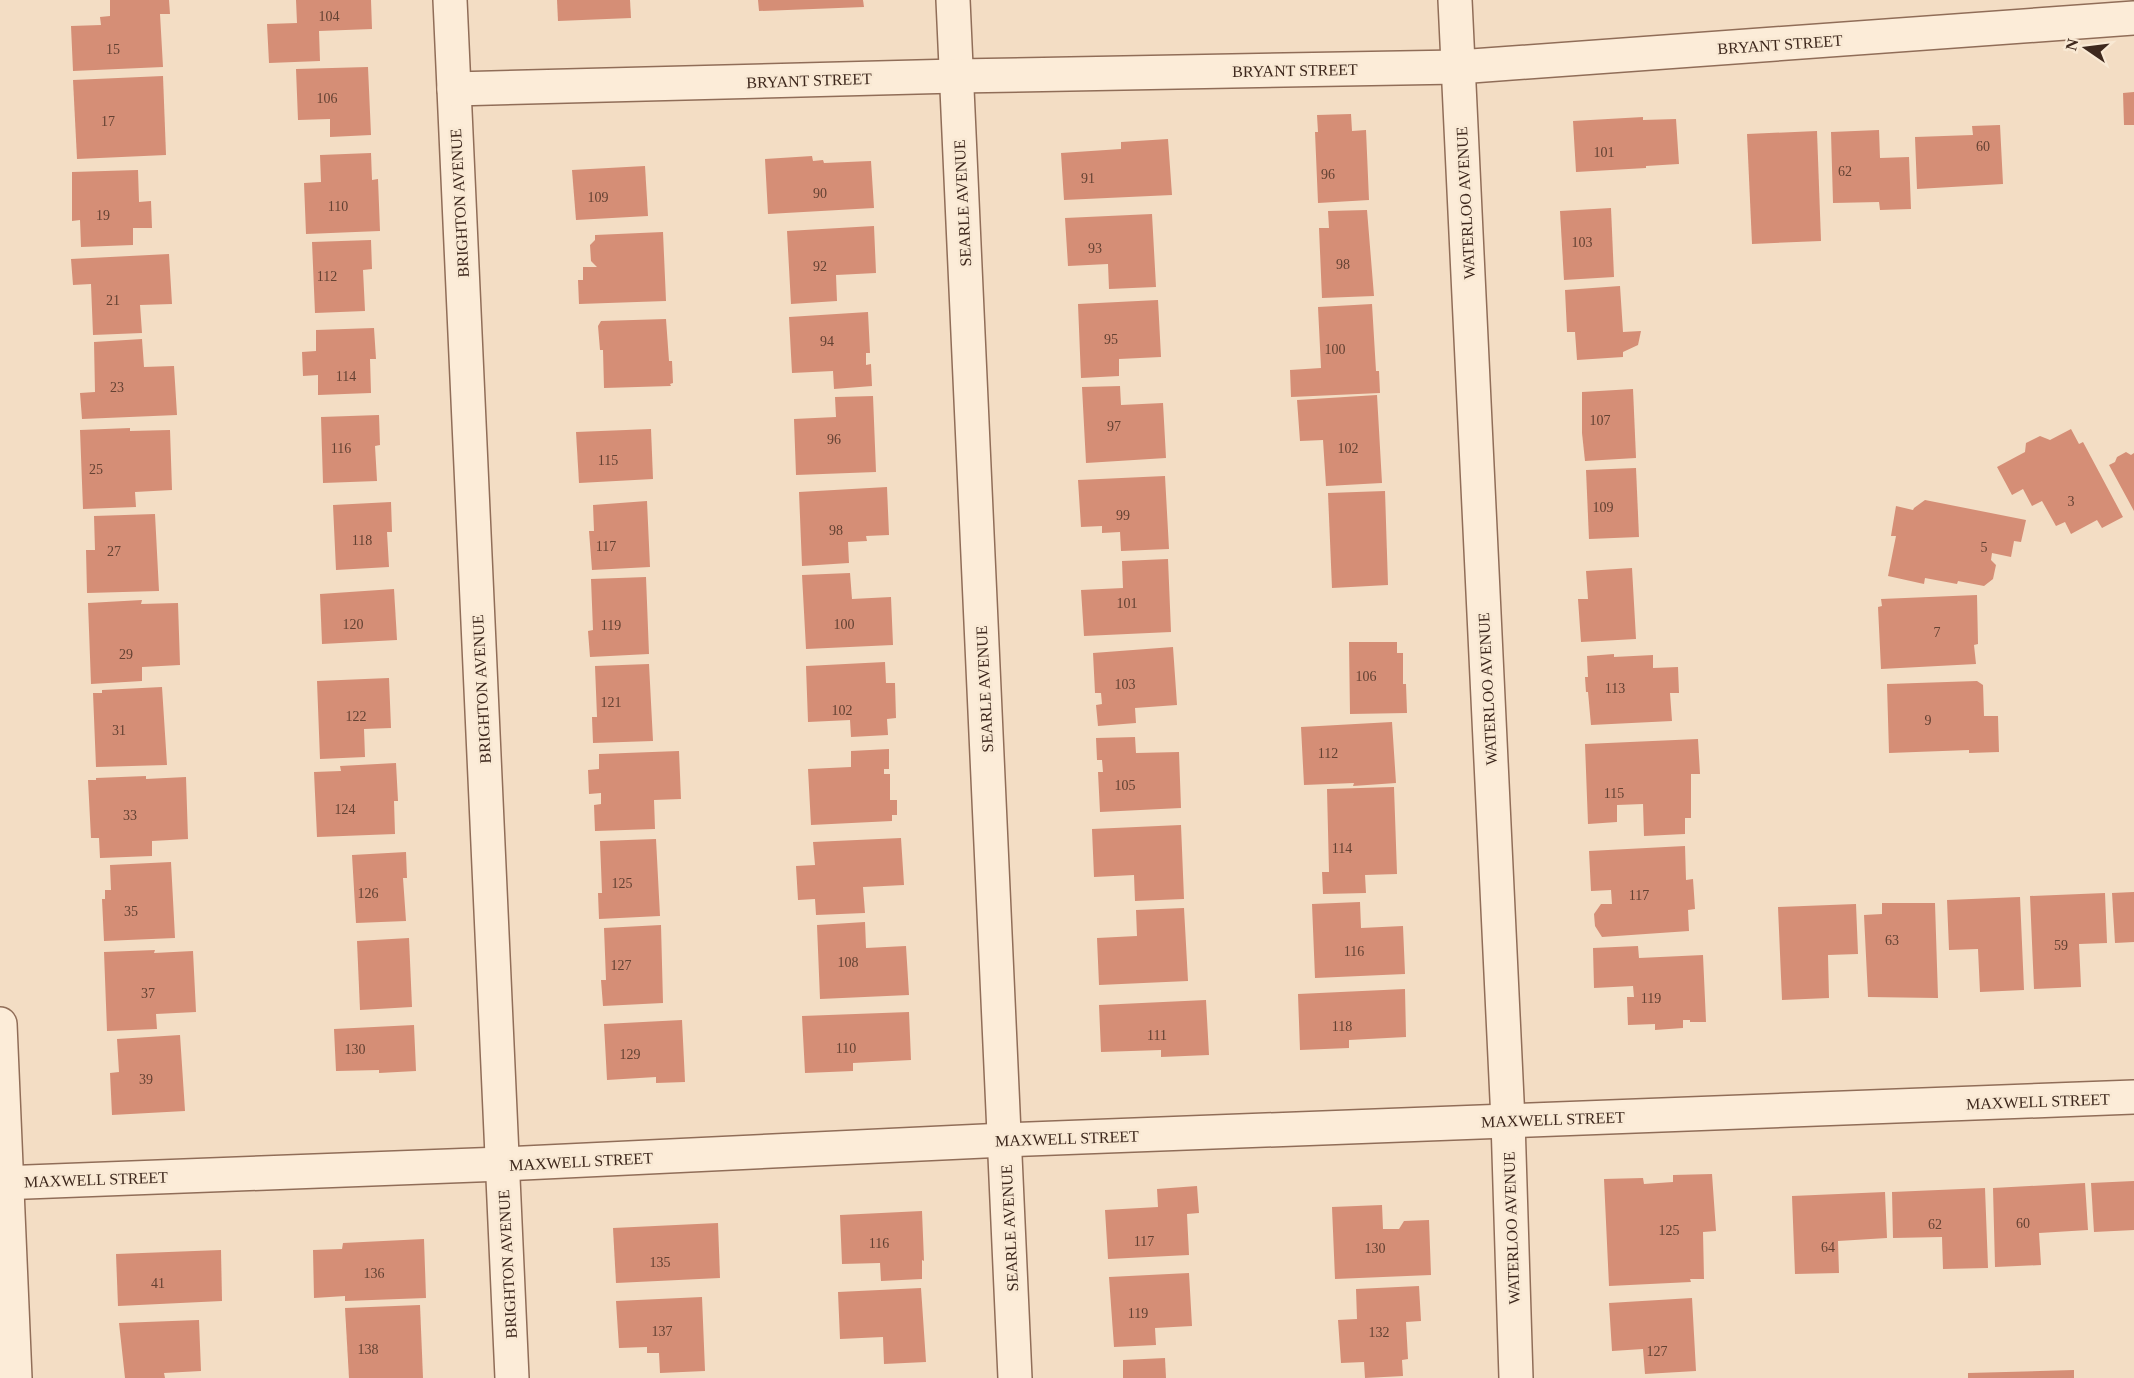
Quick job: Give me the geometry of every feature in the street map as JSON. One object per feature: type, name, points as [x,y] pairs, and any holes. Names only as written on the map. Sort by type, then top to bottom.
[{"type":"street","name":"BRIGHTON AVENUE","points":[[450,0],[512,1378]]},
{"type":"street","name":"SEARLE AVENUE","points":[[953,0],[1015,1378]]},
{"type":"street","name":"WATERLOO AVENUE","points":[[1455,0],[1508,1121],[1516,1378]]},
{"type":"street","name":"BRYANT STREET","points":[[454,89],[956,76],[1458,67],[2134,18]]},
{"type":"street","points":[[0,1024],[3,1182],[15,1378]]},
{"type":"street","name":"MAXWELL STREET","points":[[3,1182],[502,1164],[1005,1140],[2134,1097]]},
{"type":"building","points":[[110,0],[169,0],[170,14],[160,14],[163,67],[73,71],[71,26],[101,25],[100,17],[110,16]]},
{"type":"building","points":[[296,0],[371,0],[372,29],[319,31],[320,61],[269,63],[267,24],[297,23]]},
{"type":"building","points":[[557,0],[630,0],[631,18],[558,21]]},
{"type":"building","points":[[758,0],[863,0],[864,7],[759,11]]},
{"type":"building","points":[[368,67],[371,135],[330,137],[330,119],[298,120],[296,69]]},
{"type":"building","points":[[163,76],[166,155],[77,159],[73,80]]},
{"type":"building","points":[[2134,92],[2134,125],[2124,125],[2123,93]]},
{"type":"building","points":[[1351,114],[1352,131],[1366,130],[1369,200],[1318,203],[1315,132],[1318,132],[1317,115]]},
{"type":"building","points":[[1643,117],[1643,120],[1676,119],[1679,164],[1576,172],[1573,121]]},
{"type":"building","points":[[2000,125],[2003,184],[1917,189],[1915,137],[1973,135],[1972,126]]},
{"type":"building","points":[[1879,130],[1880,158],[1909,157],[1911,209],[1880,210],[1879,202],[1833,203],[1831,132]]},
{"type":"building","points":[[1817,131],[1821,241],[1752,244],[1747,134]]},
{"type":"building","points":[[1168,139],[1172,195],[1064,200],[1061,153],[1121,149],[1121,142]]},
{"type":"building","points":[[371,153],[372,180],[378,179],[380,231],[306,234],[304,183],[321,182],[320,155]]},
{"type":"building","points":[[812,156],[813,161],[823,160],[824,163],[871,161],[874,208],[768,214],[765,159]]},
{"type":"building","points":[[645,166],[648,216],[576,220],[572,170]]},
{"type":"building","points":[[138,170],[139,202],[151,201],[152,228],[133,228],[133,245],[81,247],[80,220],[72,221],[72,172]]},
{"type":"building","points":[[1611,208],[1614,277],[1564,280],[1560,211]]},
{"type":"building","points":[[1367,210],[1374,296],[1322,298],[1319,228],[1329,228],[1328,211]]},
{"type":"building","points":[[1152,214],[1156,287],[1109,289],[1108,264],[1068,266],[1065,218]]},
{"type":"building","points":[[874,226],[876,273],[836,275],[837,301],[791,304],[787,231]]},
{"type":"building","points":[[663,232],[666,301],[579,304],[578,280],[583,280],[583,267],[597,267],[591,261],[590,245],[595,240],[595,235]]},
{"type":"building","points":[[371,240],[372,269],[363,270],[365,311],[315,313],[312,242]]},
{"type":"building","points":[[169,254],[172,304],[140,305],[142,333],[93,335],[91,284],[73,285],[71,259]]},
{"type":"building","points":[[1620,286],[1623,332],[1641,331],[1638,345],[1623,352],[1623,357],[1577,360],[1575,332],[1567,332],[1565,290]]},
{"type":"building","points":[[1158,300],[1161,357],[1119,359],[1119,376],[1081,378],[1078,304]]},
{"type":"building","points":[[1372,304],[1376,371],[1379,371],[1380,393],[1291,397],[1290,370],[1321,368],[1318,307]]},
{"type":"building","points":[[868,312],[870,353],[866,353],[866,365],[871,364],[872,386],[834,389],[833,371],[792,373],[789,317]]},
{"type":"building","points":[[666,319],[669,361],[672,361],[673,383],[670,384],[671,386],[604,388],[603,350],[600,350],[598,326],[601,321]]},
{"type":"building","points":[[374,328],[376,359],[370,359],[371,393],[318,395],[318,375],[303,376],[302,352],[316,351],[316,330]]},
{"type":"building","points":[[142,339],[144,367],[174,366],[177,415],[82,419],[80,393],[95,392],[94,342]]},
{"type":"building","points":[[1120,386],[1121,405],[1163,403],[1166,458],[1086,463],[1082,387]]},
{"type":"building","points":[[1633,389],[1636,458],[1585,461],[1582,392]]},
{"type":"building","points":[[1377,395],[1382,483],[1326,486],[1323,440],[1300,441],[1297,400]]},
{"type":"building","points":[[873,396],[876,472],[796,475],[794,419],[836,417],[835,397]]},
{"type":"building","points":[[379,415],[380,445],[375,446],[377,481],[323,483],[321,417]]},
{"type":"building","points":[[130,428],[130,431],[170,430],[172,490],[135,492],[136,507],[83,509],[80,430]]},
{"type":"building","points":[[651,429],[653,479],[579,483],[576,432]]},
{"type":"building","points":[[2071,429],[2079,444],[2083,442],[2123,517],[2102,528],[2097,520],[2071,534],[2065,522],[2056,526],[2042,501],[2032,506],[2023,489],[2012,495],[1997,467],[2025,452],[2026,443],[2040,436],[2050,440]]},
{"type":"building","points":[[2126,452],[2131,455],[2134,453],[2134,511],[2109,465]]},
{"type":"building","points":[[1636,468],[1639,537],[1589,539],[1586,470]]},
{"type":"building","points":[[1165,476],[1169,549],[1121,551],[1120,532],[1102,533],[1102,526],[1081,527],[1078,480]]},
{"type":"building","points":[[887,487],[889,535],[866,536],[867,541],[848,542],[849,563],[802,566],[799,492]]},
{"type":"building","points":[[1385,491],[1388,585],[1332,588],[1328,493]]},
{"type":"building","points":[[1925,500],[2026,520],[2021,542],[2014,541],[2011,557],[1992,553],[1991,560],[1996,565],[1993,579],[1984,586],[1925,578],[1924,584],[1888,576],[1896,536],[1891,536],[1896,506],[1913,510]]},
{"type":"building","points":[[647,501],[650,567],[592,570],[589,531],[594,531],[593,505]]},
{"type":"building","points":[[391,502],[392,532],[387,532],[389,567],[336,570],[333,505]]},
{"type":"building","points":[[155,514],[159,591],[87,593],[86,550],[95,550],[94,516]]},
{"type":"building","points":[[1168,559],[1171,632],[1084,636],[1081,590],[1123,588],[1122,561]]},
{"type":"building","points":[[1632,568],[1636,639],[1581,642],[1578,599],[1588,599],[1586,571]]},
{"type":"building","points":[[850,573],[852,599],[891,597],[893,645],[806,649],[802,575]]},
{"type":"building","points":[[646,577],[649,654],[590,657],[588,631],[593,630],[591,579]]},
{"type":"building","points":[[394,589],[397,640],[322,644],[320,594]]},
{"type":"building","points":[[1977,595],[1978,644],[1974,645],[1976,664],[1881,669],[1878,607],[1882,606],[1881,599]]},
{"type":"building","points":[[142,600],[141,604],[178,603],[180,665],[142,667],[142,681],[91,684],[88,603]]},
{"type":"building","points":[[1349,642],[1397,642],[1397,653],[1403,653],[1403,684],[1406,684],[1407,713],[1350,714]]},
{"type":"building","points":[[1173,647],[1177,705],[1135,708],[1136,723],[1098,726],[1096,705],[1102,704],[1101,693],[1095,693],[1093,653]]},
{"type":"building","points":[[1614,654],[1614,657],[1653,655],[1653,668],[1678,667],[1679,693],[1670,693],[1672,721],[1591,725],[1585,677],[1588,677],[1587,656]]},
{"type":"building","points":[[885,662],[886,683],[895,683],[896,718],[887,719],[888,735],[851,737],[850,720],[808,722],[806,666]]},
{"type":"building","points":[[649,664],[653,741],[593,743],[592,717],[597,717],[595,666]]},
{"type":"building","points":[[389,678],[391,728],[364,729],[365,757],[320,759],[317,681]]},
{"type":"building","points":[[1977,681],[1983,685],[1984,716],[1998,716],[1999,752],[1969,753],[1969,750],[1889,753],[1887,684]]},
{"type":"building","points":[[162,687],[167,765],[96,767],[93,693],[102,693],[102,690]]},
{"type":"building","points":[[1392,722],[1396,783],[1353,786],[1354,783],[1304,785],[1301,727]]},
{"type":"building","points":[[1135,737],[1136,753],[1179,752],[1181,808],[1100,812],[1098,772],[1103,772],[1102,760],[1097,760],[1096,738]]},
{"type":"building","points":[[1698,739],[1700,774],[1691,774],[1691,818],[1685,818],[1685,834],[1644,836],[1643,804],[1617,805],[1617,822],[1588,824],[1585,744]]},
{"type":"building","points":[[889,749],[889,769],[884,769],[884,774],[890,774],[890,800],[897,800],[897,815],[892,815],[892,821],[811,825],[808,769],[851,767],[851,751]]},
{"type":"building","points":[[679,751],[681,799],[654,800],[655,829],[595,831],[594,805],[601,804],[601,793],[589,794],[588,770],[599,769],[599,754]]},
{"type":"building","points":[[396,763],[398,801],[394,801],[395,834],[317,837],[314,772],[341,771],[340,766]]},
{"type":"building","points":[[146,776],[146,779],[186,777],[188,839],[152,841],[152,856],[100,858],[99,838],[91,838],[88,780]]},
{"type":"building","points":[[1394,787],[1397,874],[1365,875],[1366,893],[1323,894],[1322,872],[1329,872],[1327,789]]},
{"type":"building","points":[[1181,825],[1184,899],[1135,901],[1134,875],[1094,877],[1092,829]]},
{"type":"building","points":[[901,838],[904,885],[863,887],[865,913],[816,915],[815,899],[798,900],[796,866],[815,865],[813,842]]},
{"type":"building","points":[[656,839],[660,916],[599,919],[598,893],[602,893],[600,841]]},
{"type":"building","points":[[1685,846],[1686,880],[1693,879],[1695,909],[1688,910],[1689,931],[1602,937],[1595,926],[1594,914],[1601,904],[1612,904],[1611,890],[1591,891],[1589,851]]},
{"type":"building","points":[[406,852],[407,878],[403,878],[406,921],[356,923],[352,855]]},
{"type":"building","points":[[171,862],[175,938],[104,941],[102,899],[105,899],[105,890],[111,890],[110,865]]},
{"type":"building","points":[[2134,892],[2134,942],[2115,943],[2112,893]]},
{"type":"building","points":[[2105,893],[2107,943],[2079,944],[2081,987],[2034,989],[2030,896]]},
{"type":"building","points":[[2020,897],[2024,990],[1980,992],[1978,949],[1949,950],[1947,900]]},
{"type":"building","points":[[1360,902],[1361,928],[1403,926],[1405,974],[1315,978],[1312,904]]},
{"type":"building","points":[[1882,903],[1935,903],[1938,998],[1868,997],[1864,915],[1882,914]]},
{"type":"building","points":[[1856,904],[1858,954],[1828,955],[1829,998],[1782,1000],[1778,907]]},
{"type":"building","points":[[1184,908],[1188,981],[1099,985],[1097,938],[1137,936],[1136,910]]},
{"type":"building","points":[[865,922],[866,948],[906,946],[909,995],[820,999],[817,925]]},
{"type":"building","points":[[661,925],[663,1003],[603,1006],[601,980],[606,980],[604,928]]},
{"type":"building","points":[[409,938],[412,1007],[360,1010],[357,941]]},
{"type":"building","points":[[1638,946],[1639,958],[1703,955],[1706,1022],[1683,1020],[1683,1028],[1655,1030],[1655,1024],[1628,1025],[1627,997],[1634,997],[1633,986],[1594,988],[1593,948]]},
{"type":"building","points":[[155,950],[154,953],[193,951],[196,1012],[156,1014],[157,1029],[107,1031],[104,952]]},
{"type":"building","points":[[1405,989],[1406,1037],[1349,1040],[1349,1048],[1300,1050],[1298,994]]},
{"type":"building","points":[[1206,1000],[1209,1055],[1161,1057],[1161,1050],[1101,1052],[1099,1005]]},
{"type":"building","points":[[909,1012],[911,1060],[853,1063],[853,1071],[805,1073],[802,1016]]},
{"type":"building","points":[[682,1020],[685,1082],[656,1083],[656,1077],[607,1080],[604,1024]]},
{"type":"building","points":[[414,1025],[416,1071],[379,1073],[379,1070],[336,1071],[334,1029]]},
{"type":"building","points":[[180,1035],[185,1111],[112,1115],[110,1073],[119,1072],[117,1039]]},
{"type":"building","points":[[1712,1174],[1716,1231],[1703,1232],[1704,1279],[1690,1279],[1691,1282],[1609,1286],[1604,1179],[1643,1178],[1644,1184],[1673,1182],[1673,1175]]},
{"type":"building","points":[[2134,1181],[2134,1230],[2094,1232],[2091,1183]]},
{"type":"building","points":[[2085,1183],[2088,1230],[2039,1233],[2041,1265],[1995,1267],[1993,1188]]},
{"type":"building","points":[[1197,1186],[1199,1213],[1187,1214],[1189,1255],[1108,1259],[1105,1210],[1158,1207],[1157,1189]]},
{"type":"building","points":[[1985,1188],[1988,1268],[1943,1269],[1942,1237],[1893,1238],[1892,1192]]},
{"type":"building","points":[[1885,1192],[1887,1238],[1838,1241],[1839,1273],[1795,1274],[1792,1196]]},
{"type":"building","points":[[1382,1205],[1383,1229],[1399,1229],[1404,1221],[1429,1220],[1431,1275],[1335,1279],[1332,1207]]},
{"type":"building","points":[[922,1211],[924,1261],[922,1260],[922,1279],[881,1281],[880,1263],[842,1264],[840,1215]]},
{"type":"building","points":[[718,1223],[720,1278],[616,1283],[613,1228]]},
{"type":"building","points":[[424,1239],[426,1298],[345,1301],[345,1296],[314,1298],[313,1250],[342,1249],[343,1243]]},
{"type":"building","points":[[221,1250],[222,1301],[118,1306],[116,1254]]},
{"type":"building","points":[[1189,1273],[1192,1326],[1155,1328],[1156,1345],[1114,1347],[1109,1277]]},
{"type":"building","points":[[1419,1286],[1421,1321],[1406,1322],[1408,1359],[1402,1360],[1403,1376],[1365,1378],[1364,1362],[1341,1363],[1338,1320],[1357,1319],[1356,1289]]},
{"type":"building","points":[[921,1288],[926,1362],[884,1364],[883,1337],[840,1339],[838,1292]]},
{"type":"building","points":[[702,1297],[705,1371],[660,1373],[659,1353],[647,1353],[647,1347],[619,1348],[616,1301]]},
{"type":"building","points":[[1692,1298],[1696,1371],[1645,1374],[1643,1349],[1612,1351],[1609,1303]]},
{"type":"building","points":[[420,1305],[423,1378],[349,1378],[345,1308]]},
{"type":"building","points":[[199,1320],[201,1371],[164,1373],[165,1378],[125,1378],[119,1323]]},
{"type":"building","points":[[1165,1358],[1166,1378],[1123,1378],[1123,1360]]},
{"type":"building","points":[[2074,1370],[2074,1378],[1968,1378],[1968,1373]]}]
